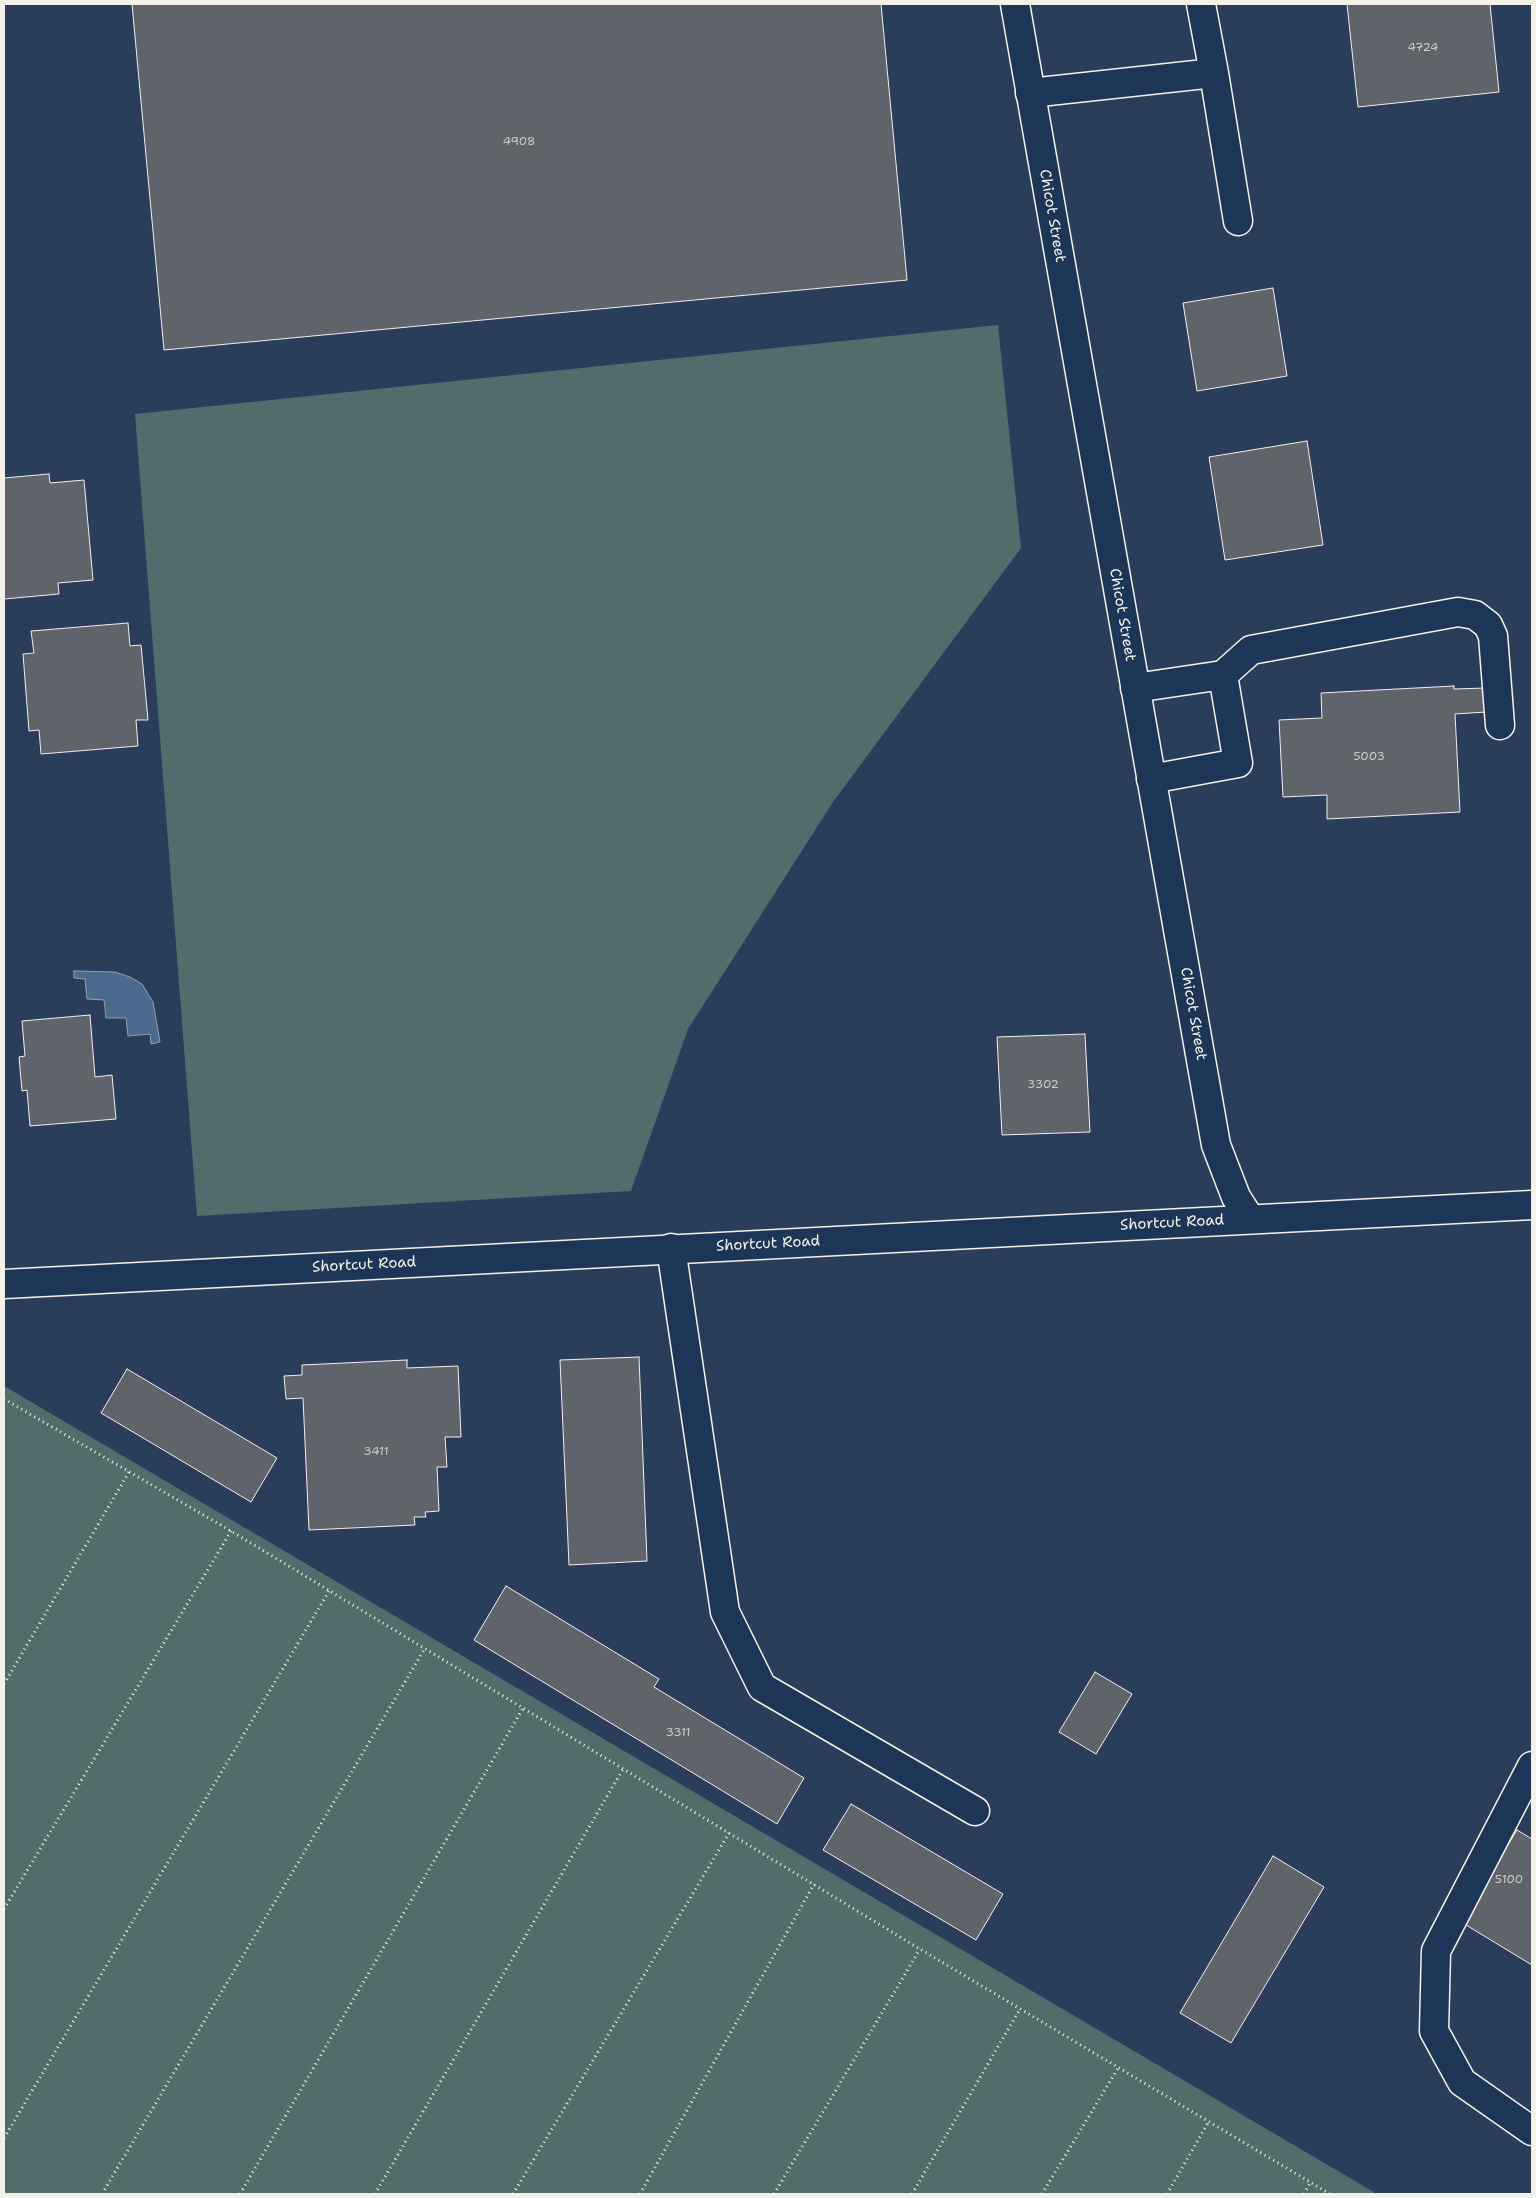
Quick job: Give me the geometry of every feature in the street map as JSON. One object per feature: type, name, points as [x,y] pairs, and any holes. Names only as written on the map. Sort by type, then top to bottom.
[{"type":"main road","name":"Chicot Street","points":[[1015,4],[1216,1145],[1236,1197],[1250,1219]]},
{"type":"main road","points":[[1201,4],[1238,221]]},
{"type":"main road","points":[[1030,93],[1214,73]]},
{"type":"main road","points":[[1135,688],[1223,675],[1251,650],[1458,612],[1475,615],[1488,625],[1493,636],[1500,725]]},
{"type":"main road","points":[[1151,779],[1238,763],[1223,675]]},
{"type":"main road","name":"Shortcut Road","points":[[4,1284],[671,1248],[1532,1205]]},
{"type":"main road","points":[[671,1248],[725,1612],[762,1687],[975,1811]]},
{"type":"main road","points":[[1532,1766],[1436,1951],[1434,2031],[1462,2082],[1532,2131]]},
{"type":"path","points":[[4,1399],[231,1531],[920,1949],[1330,2194]]},
{"type":"path","points":[[4,1684],[129,1472]]},
{"type":"path","points":[[4,1909],[231,1531]]},
{"type":"path","points":[[4,2138],[329,1591]]},
{"type":"path","points":[[102,2194],[425,1648]]},
{"type":"path","points":[[240,2194],[523,1708]]},
{"type":"path","points":[[375,2194],[623,1769]]},
{"type":"path","points":[[512,2194],[729,1833]]},
{"type":"path","points":[[640,2194],[814,1884]]},
{"type":"path","points":[[774,2194],[920,1949]]},
{"type":"path","points":[[912,2194],[1020,2009]]},
{"type":"path","points":[[1042,2194],[1118,2068]]},
{"type":"path","points":[[1167,2194],[1208,2122]]},
{"type":"path","points":[[1304,2194],[1310,2183]]},
{"type":"green space","points":[[998,325],[1021,548],[833,802],[688,1029],[631,1191],[197,1216],[135,414]]},
{"type":"green space","points":[[4,1386],[1377,2194],[4,2194]]},
{"type":"water","points":[[74,971],[115,972],[130,977],[142,984],[153,1002],[160,1042],[151,1044],[150,1034],[128,1036],[126,1018],[106,1018],[104,1000],[87,999],[85,979],[74,978]]},
{"type":"building","points":[[132,4],[881,4],[907,280],[164,350]]},
{"type":"building","points":[[1347,4],[1490,4],[1499,92],[1358,107]]},
{"type":"building","points":[[1273,288],[1287,376],[1197,391],[1183,303]]},
{"type":"building","points":[[1307,441],[1323,545],[1225,560],[1209,457]]},
{"type":"building","points":[[49,474],[50,483],[84,480],[93,580],[58,583],[59,594],[4,599],[4,478]]},
{"type":"building","points":[[128,623],[130,646],[141,645],[148,720],[136,720],[138,746],[41,754],[39,730],[29,731],[23,654],[34,653],[31,631]]},
{"type":"building","points":[[1454,686],[1454,689],[1485,688],[1486,712],[1455,714],[1460,812],[1327,819],[1327,795],[1283,797],[1279,720],[1322,718],[1321,693]]},
{"type":"building","points":[[90,1015],[95,1077],[112,1075],[116,1119],[30,1126],[27,1090],[22,1091],[19,1057],[25,1056],[22,1021]]},
{"type":"building","points":[[1085,1034],[1090,1132],[1002,1135],[997,1037]]},
{"type":"building","points":[[639,1357],[647,1561],[569,1565],[560,1360]]},
{"type":"building","points":[[407,1360],[407,1368],[458,1366],[461,1437],[445,1437],[447,1467],[437,1467],[439,1511],[425,1512],[426,1517],[414,1517],[415,1525],[309,1530],[303,1398],[286,1399],[284,1376],[302,1375],[302,1365]]},
{"type":"building","points":[[127,1369],[277,1458],[251,1502],[101,1413]]},
{"type":"building","points":[[506,1586],[659,1679],[654,1687],[804,1778],[777,1824],[474,1640]]},
{"type":"building","points":[[1095,1672],[1132,1694],[1096,1754],[1059,1732]]},
{"type":"building","points":[[851,1804],[1003,1894],[976,1940],[823,1850]]},
{"type":"building","points":[[1517,1830],[1532,1839],[1532,1965],[1461,1922]]},
{"type":"building","points":[[1273,1856],[1324,1887],[1231,2043],[1180,2013]]}]
